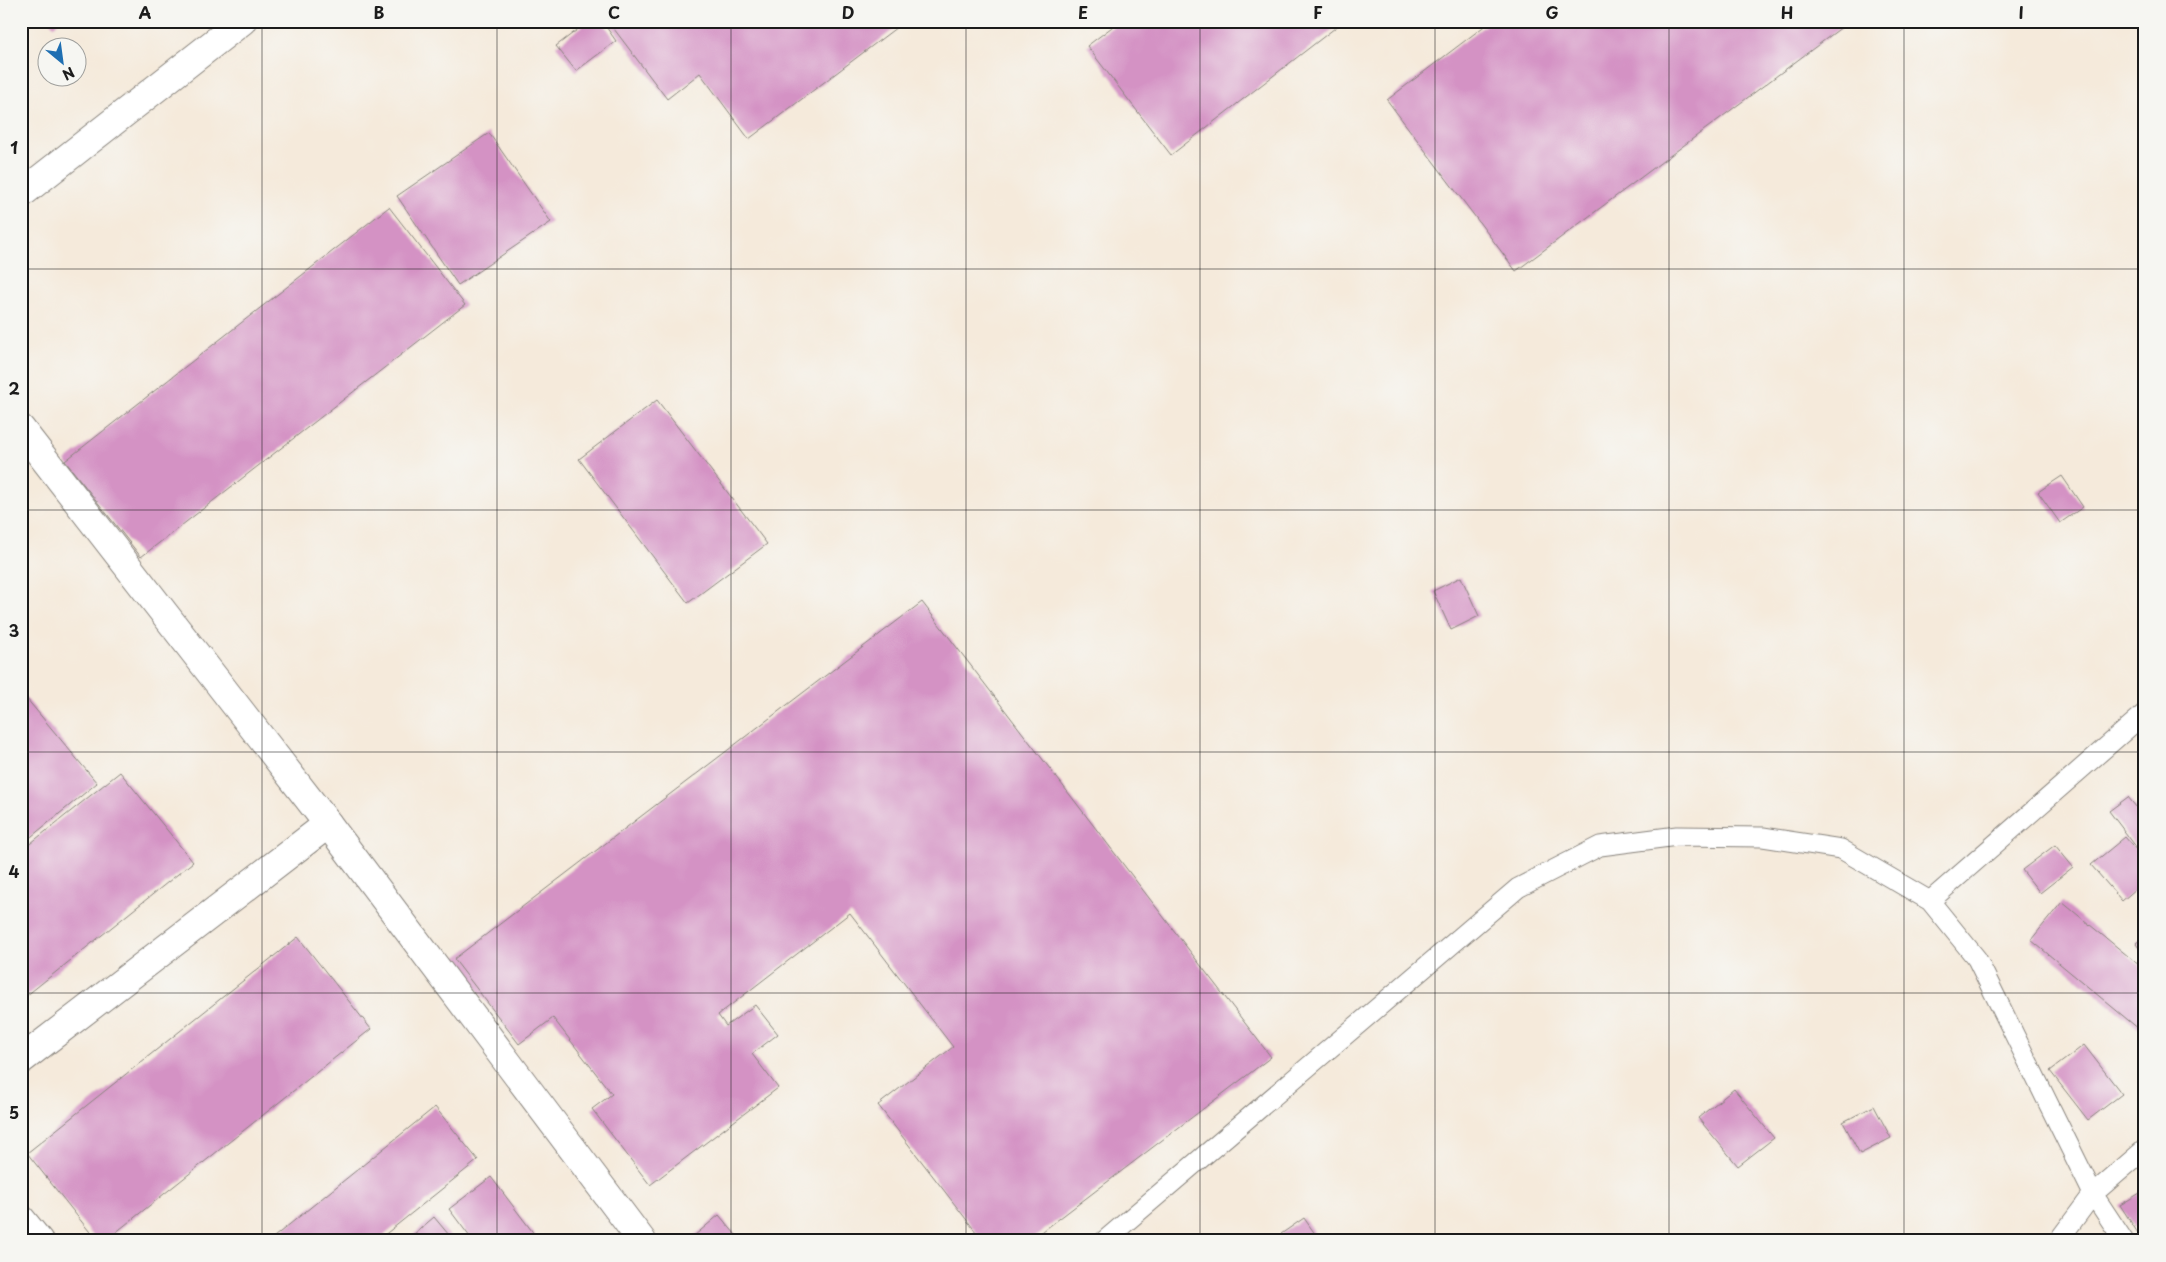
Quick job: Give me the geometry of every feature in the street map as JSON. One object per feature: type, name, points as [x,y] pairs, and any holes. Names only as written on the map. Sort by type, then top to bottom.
[{"type":"street","points":[[21,194],[242,21]]},
{"type":"street","points":[[21,428],[328,824],[642,1241]]},
{"type":"street","points":[[21,1060],[328,824]]},
{"type":"street","points":[[21,1219],[39,1241]]},
{"type":"lane","points":[[1930,901],[2145,712]]},
{"type":"lane","points":[[1104,1241],[1518,888],[1600,846],[1677,836],[1763,837],[1841,849],[1930,901],[1977,959],[2094,1194],[2124,1241]]},
{"type":"lane","points":[[2058,1241],[2094,1194],[2145,1149]]},
{"type":"building","points":[[49,21],[59,21],[54,26]]},
{"type":"building","points":[[589,21],[602,21],[616,41],[576,71],[556,46]]},
{"type":"building","points":[[616,21],[905,21],[749,139],[700,73],[667,99],[611,25]]},
{"type":"building","points":[[1120,21],[1344,21],[1171,155],[1087,46]]},
{"type":"building","points":[[1491,21],[1850,21],[1516,271],[1387,100]]},
{"type":"building","points":[[489,133],[551,222],[458,285],[397,196]]},
{"type":"building","points":[[389,207],[465,305],[141,557],[65,461]]},
{"type":"building","points":[[657,400],[767,544],[688,603],[579,459]]},
{"type":"building","points":[[2062,476],[2083,507],[2060,523],[2038,492]]},
{"type":"building","points":[[1461,577],[1479,616],[1451,630],[1433,591]]},
{"type":"building","points":[[922,602],[1271,1057],[1030,1241],[983,1241],[878,1105],[953,1047],[850,913],[718,1015],[726,1026],[755,1005],[778,1034],[752,1054],[778,1088],[650,1185],[592,1109],[612,1094],[553,1018],[519,1044],[454,959]]},
{"type":"building","points":[[21,692],[97,783],[21,845]]},
{"type":"building","points":[[120,772],[193,862],[21,1000],[21,851]]},
{"type":"building","points":[[2128,797],[2145,818],[2145,843],[2137,848],[2109,811]]},
{"type":"building","points":[[2125,837],[2145,860],[2145,881],[2139,887],[2145,882],[2145,898],[2137,888],[2122,901],[2091,865]]},
{"type":"building","points":[[2055,845],[2073,867],[2040,893],[2022,870]]},
{"type":"building","points":[[2062,902],[2145,970],[2145,1034],[2031,940]]},
{"type":"building","points":[[2145,936],[2145,955],[2136,943]]},
{"type":"building","points":[[298,937],[371,1029],[105,1241],[97,1241],[27,1153]]},
{"type":"building","points":[[2084,1045],[2122,1094],[2088,1120],[2050,1071]]},
{"type":"building","points":[[1734,1089],[1774,1138],[1738,1166],[1698,1118]]},
{"type":"building","points":[[1874,1106],[1891,1138],[1860,1154],[1843,1122]]},
{"type":"building","points":[[435,1107],[478,1160],[377,1241],[269,1241]]},
{"type":"building","points":[[491,1177],[535,1235],[528,1241],[473,1241],[449,1209]]},
{"type":"building","points":[[2145,1190],[2145,1241],[2143,1241],[2120,1205]]},
{"type":"building","points":[[719,1215],[741,1241],[688,1241]]},
{"type":"building","points":[[434,1217],[454,1241],[406,1241]]},
{"type":"building","points":[[1304,1218],[1320,1241],[1285,1241],[1281,1234]]}]
